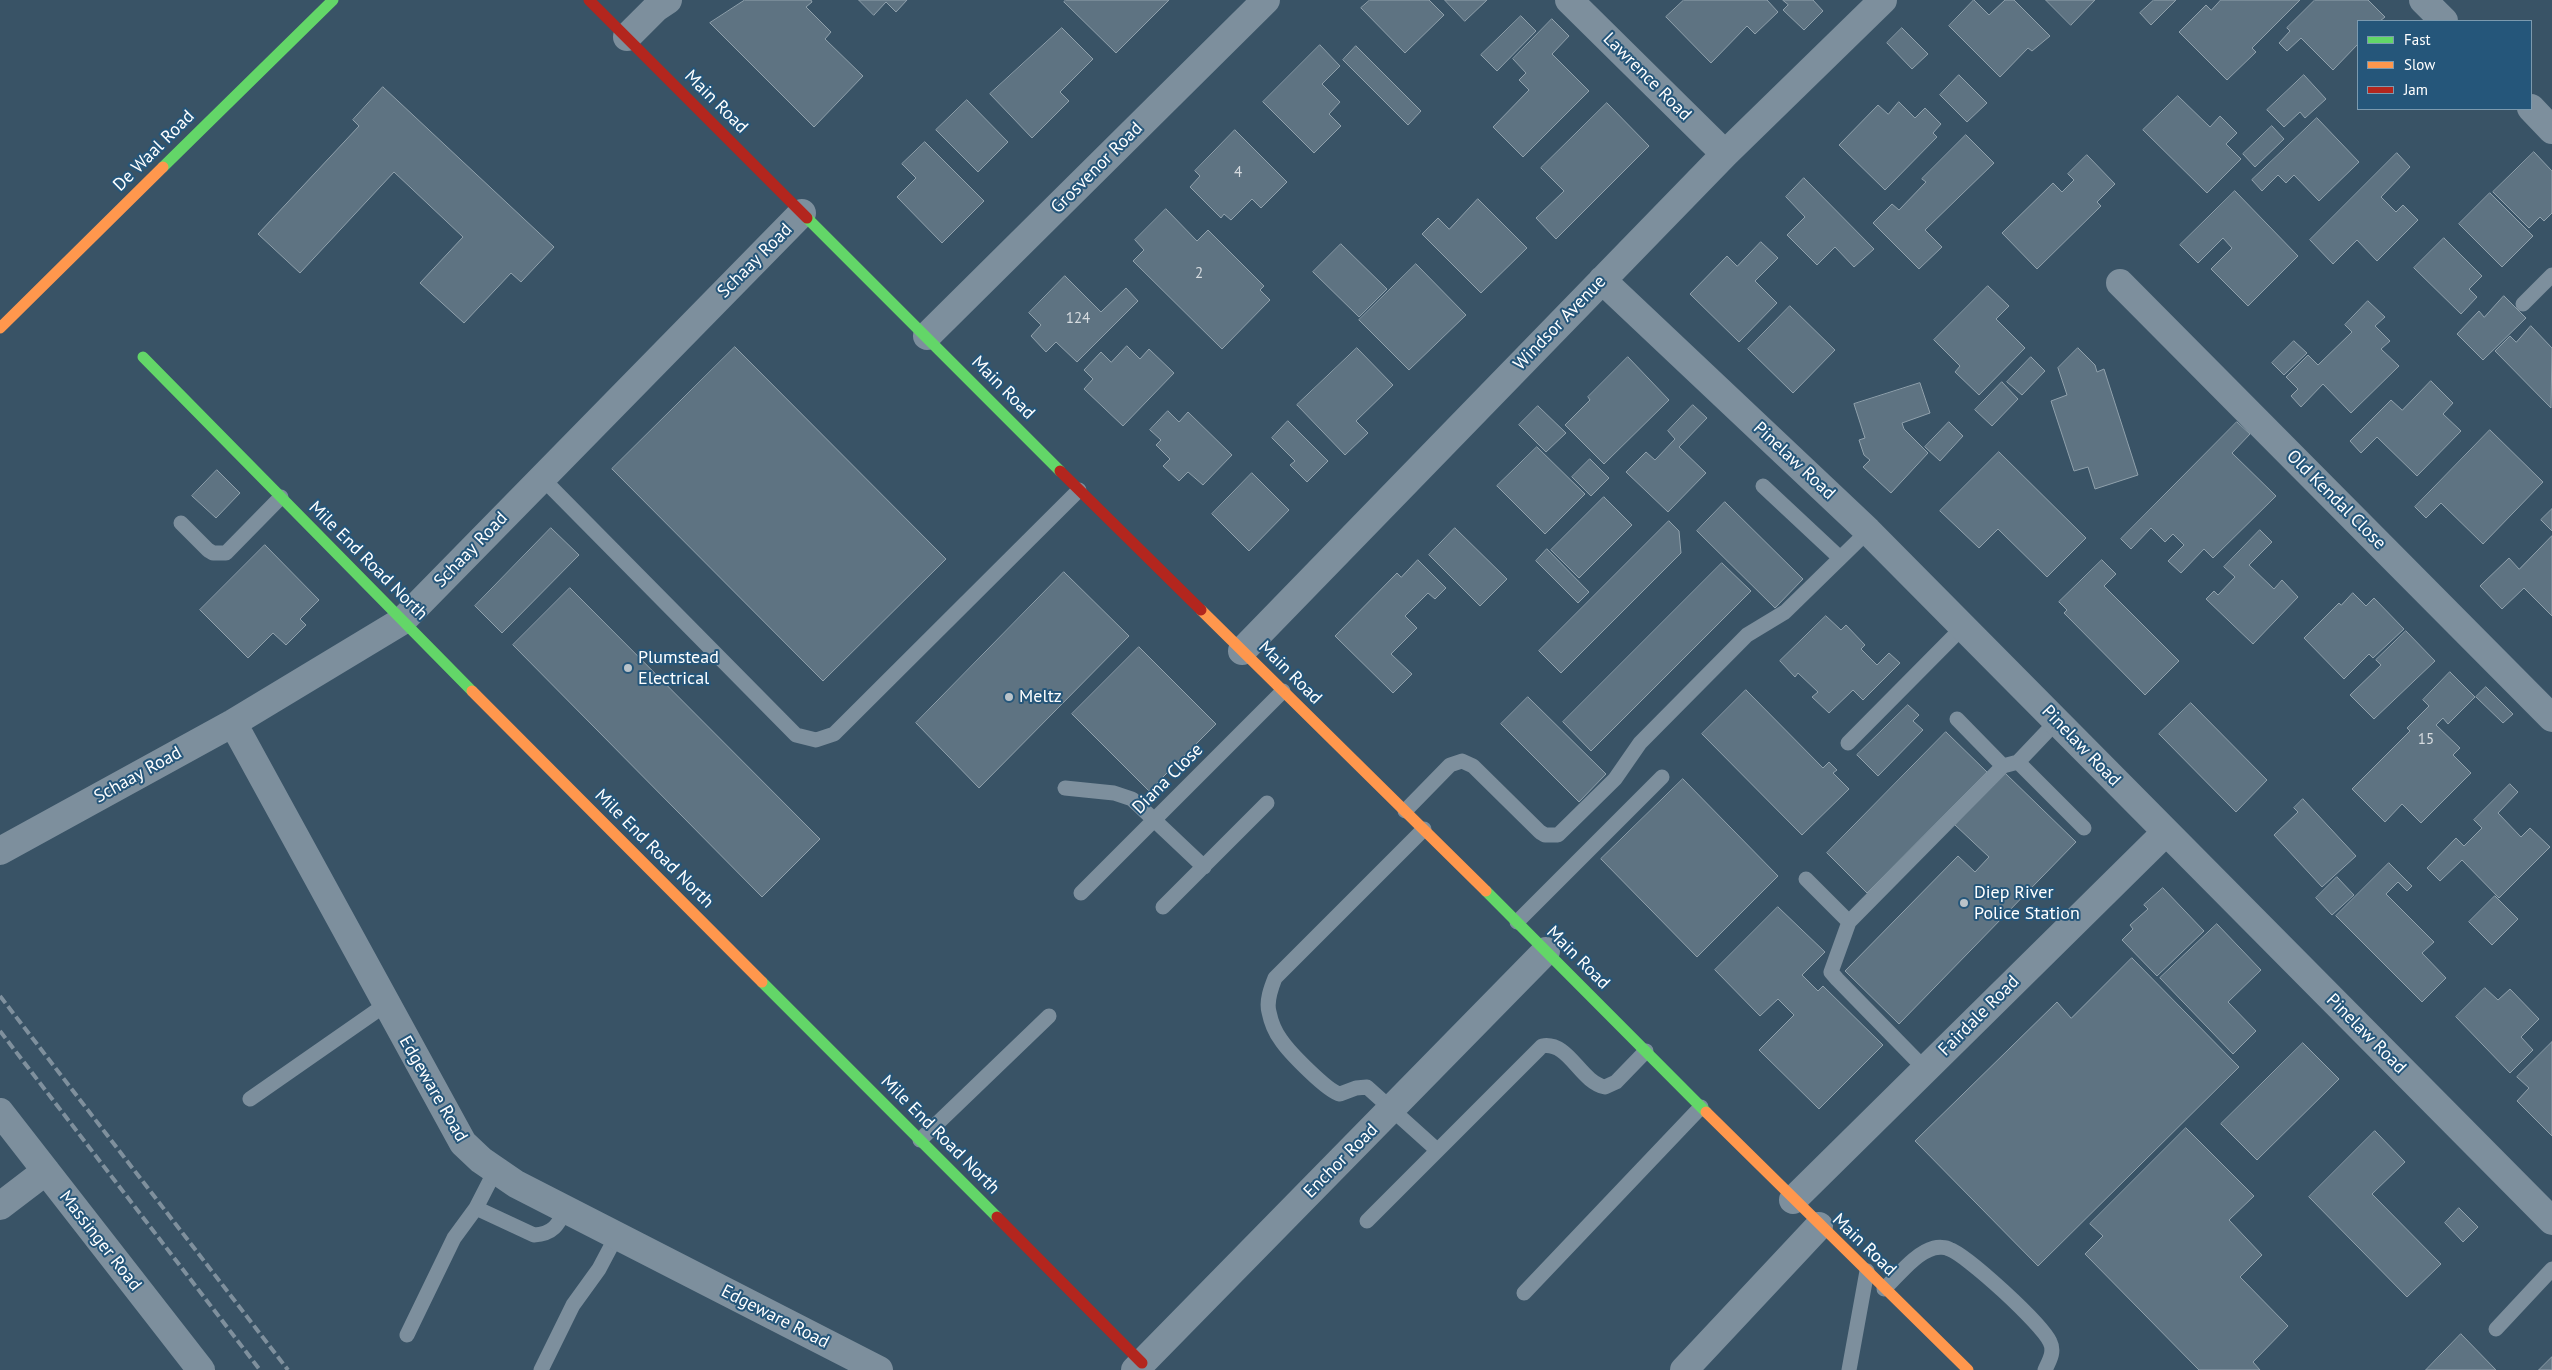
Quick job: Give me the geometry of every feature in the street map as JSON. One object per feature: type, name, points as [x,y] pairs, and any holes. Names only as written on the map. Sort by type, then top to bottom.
[{"type":"main road","name":"De Waal Road","points":[[0,328],[333,0]]},
{"type":"main road","name":"Main Road","points":[[589,0],[1079,490],[1424,829],[1819,1226],[1968,1370]]},
{"type":"main road","name":"Mile End Road North","points":[[143,357],[402,621],[920,1140],[1139,1366]]},
{"type":"street","points":[[627,36],[656,8],[668,0]]},
{"type":"street","name":"Grosvenor Road","points":[[927,336],[1266,0]]},
{"type":"street","name":"Lawrence Road","points":[[1569,0],[1725,154]]},
{"type":"street","name":"Windsor Avenue","points":[[1242,651],[1725,154],[1883,0]]},
{"type":"street","points":[[2423,0],[2443,20]]},
{"type":"street","points":[[2532,109],[2552,130]]},
{"type":"street","name":"Schaay Road","points":[[0,851],[233,723],[402,621],[802,213]]},
{"type":"street","name":"Pinelaw Road","points":[[1602,280],[1868,532],[2552,1221]]},
{"type":"street","name":"Old Kendal Close","points":[[2120,283],[2552,718]]},
{"type":"street","name":"Edgeware Road","points":[[233,723],[385,1005],[463,1143],[495,1171],[616,1236],[879,1370]]},
{"type":"street","name":"Fairdale Road","points":[[1793,1200],[2166,832]]},
{"type":"street","name":"Enchor Road","points":[[1139,1366],[1546,951]]},
{"type":"street","name":"Massinger Road","points":[[0,1112],[200,1370]]},
{"type":"street","points":[[0,1206],[46,1170]]},
{"type":"street","points":[[1684,1370],[1819,1226]]},
{"type":"lane","points":[[2523,304],[2552,276]]},
{"type":"lane","points":[[542,478],[796,735],[816,740],[834,734],[1079,490]]},
{"type":"lane","points":[[1763,486],[1840,558]]},
{"type":"lane","points":[[181,524],[208,550],[219,554],[226,553],[281,497]]},
{"type":"lane","points":[[1405,811],[1450,766],[1462,761],[1473,766],[1540,832],[1545,835],[1558,835],[1615,779],[1640,743],[1747,635],[1785,612],[1868,532]]},
{"type":"lane","points":[[1848,743],[1963,627]]},
{"type":"lane","name":"Diana Close","points":[[1081,893],[1283,691]]},
{"type":"lane","points":[[1957,719],[2084,828]]},
{"type":"lane","points":[[1925,1069],[1831,972],[1849,922],[2010,764],[2057,721]]},
{"type":"lane","points":[[1517,922],[1662,777]]},
{"type":"lane","points":[[1064,788],[1123,795],[1139,804],[1204,867]]},
{"type":"lane","points":[[1163,907],[1267,803]]},
{"type":"lane","points":[[1424,829],[1275,978],[1270,993],[1268,1010],[1273,1027],[1281,1041],[1334,1093],[1340,1094],[1356,1088],[1367,1087],[1437,1150]]},
{"type":"lane","points":[[1806,879],[1849,922]]},
{"type":"lane","points":[[250,1098],[385,1005]]},
{"type":"lane","points":[[920,1140],[1050,1016]]},
{"type":"lane","points":[[1367,1221],[1542,1046],[1548,1045],[1560,1050],[1593,1082],[1604,1087],[1616,1082],[1646,1051]]},
{"type":"lane","points":[[1524,1293],[1701,1107]]},
{"type":"lane","points":[[407,1335],[454,1238],[476,1208],[495,1171]]},
{"type":"lane","points":[[476,1208],[534,1235],[554,1230],[566,1209]]},
{"type":"lane","points":[[541,1370],[577,1298],[599,1269],[616,1236]]},
{"type":"lane","points":[[1884,1289],[1923,1253],[1936,1247],[1949,1249],[1975,1266],[2042,1330],[2051,1342],[2052,1355],[2045,1370]]},
{"type":"lane","points":[[2496,1329],[2552,1269]]},
{"type":"lane","points":[[1849,1370],[1867,1271]]},
{"type":"building","points":[[745,0],[811,0],[812,2],[806,7],[831,32],[825,39],[863,76],[814,127],[710,23]]},
{"type":"building","points":[[859,0],[907,0],[896,12],[886,2],[874,15]]},
{"type":"building","points":[[1066,0],[1169,0],[1116,53],[1064,2]]},
{"type":"building","points":[[1370,0],[1429,0],[1444,15],[1405,53],[1361,8]]},
{"type":"building","points":[[1445,0],[1487,0],[1465,21]]},
{"type":"building","points":[[1684,0],[1767,0],[1778,12],[1755,34],[1747,26],[1711,63],[1666,17]]},
{"type":"building","points":[[1783,0],[1813,0],[1823,11],[1804,30],[1783,10],[1788,5]]},
{"type":"building","points":[[1974,0],[1989,15],[2005,0],[2014,0],[2050,36],[2032,51],[2028,48],[2000,77],[1949,26]]},
{"type":"building","points":[[2046,0],[2095,0],[2071,25]]},
{"type":"building","points":[[2154,0],[2176,0],[2151,25],[2140,13]]},
{"type":"building","points":[[2221,0],[2300,0],[2252,48],[2256,52],[2227,80],[2179,32],[2206,5],[2211,10]]},
{"type":"building","points":[[2315,0],[2368,0],[2385,17],[2381,20],[2357,20],[2357,45],[2333,70],[2301,38],[2287,51],[2279,43],[2290,31],[2287,28]]},
{"type":"building","points":[[1521,16],[1536,31],[1497,71],[1481,55]]},
{"type":"building","points":[[1552,19],[1569,36],[1552,54],[1589,91],[1523,157],[1493,127],[1529,90],[1519,80],[1526,73],[1513,59]]},
{"type":"building","points":[[1062,28],[1093,59],[1060,92],[1069,101],[1032,138],[990,94]]},
{"type":"building","points":[[1902,28],[1928,54],[1912,69],[1887,43]]},
{"type":"building","points":[[1320,45],[1340,66],[1322,84],[1340,102],[1329,114],[1341,126],[1314,153],[1263,102]]},
{"type":"building","points":[[1356,46],[1421,111],[1408,125],[1343,60]]},
{"type":"building","points":[[1959,75],[1987,103],[1967,122],[1940,95]]},
{"type":"building","points":[[2304,75],[2326,99],[2305,118],[2300,112],[2284,127],[2267,110]]},
{"type":"building","points":[[383,87],[554,247],[521,282],[511,273],[464,323],[420,283],[463,237],[394,172],[300,273],[258,234],[359,126],[353,120]]},
{"type":"building","points":[[2178,96],[2210,127],[2220,116],[2237,133],[2226,144],[2241,159],[2207,193],[2143,130]]},
{"type":"building","points":[[967,100],[1008,142],[978,172],[936,130]]},
{"type":"building","points":[[1899,102],[1915,118],[1925,108],[1941,124],[1933,133],[1937,137],[1885,190],[1839,145],[1878,105],[1888,114]]},
{"type":"building","points":[[1607,103],[1649,146],[1556,239],[1536,218],[1564,191],[1541,168]]},
{"type":"building","points":[[2317,118],[2359,162],[2319,201],[2294,175],[2286,183],[2278,175],[2262,191],[2252,180]]},
{"type":"building","points":[[2272,126],[2284,139],[2255,167],[2243,154]]},
{"type":"building","points":[[1235,130],[1287,182],[1261,208],[1252,199],[1231,220],[1224,214],[1221,218],[1190,187],[1200,176],[1195,171]]},
{"type":"building","points":[[1966,135],[1994,163],[1925,230],[1942,247],[1919,269],[1873,223],[1892,204],[1899,210],[1926,182],[1922,179]]},
{"type":"building","points":[[925,142],[984,201],[942,243],[897,197],[916,178],[902,164]]},
{"type":"building","points":[[2534,152],[2552,171],[2552,213],[2544,221],[2540,217],[2529,228],[2493,192]]},
{"type":"building","points":[[2397,153],[2410,167],[2381,197],[2396,212],[2403,205],[2418,220],[2377,261],[2357,240],[2333,264],[2310,240]]},
{"type":"building","points":[[2087,155],[2115,184],[2097,202],[2101,206],[2037,269],[2002,233],[2053,183],[2062,192],[2074,180],[2068,174]]},
{"type":"building","points":[[1804,178],[1874,249],[1854,267],[1835,247],[1817,265],[1787,235],[1805,217],[1786,197]]},
{"type":"building","points":[[2235,191],[2298,256],[2248,306],[2211,269],[2232,248],[2223,238],[2198,263],[2180,245]]},
{"type":"building","points":[[2490,193],[2533,236],[2502,267],[2459,224]]},
{"type":"building","points":[[1478,199],[1527,248],[1481,293],[1422,234],[1438,218],[1449,229]]},
{"type":"building","points":[[1166,209],[1197,241],[1208,230],[1264,286],[1260,290],[1270,300],[1222,349],[1133,261],[1144,250],[1135,240]]},
{"type":"building","points":[[2444,238],[2482,276],[2469,289],[2477,297],[2461,314],[2414,268]]},
{"type":"building","points":[[1761,242],[1778,258],[1755,281],[1777,303],[1739,342],[1690,294],[1727,256],[1737,266]]},
{"type":"building","points":[[1341,244],[1387,289],[1359,317],[1313,272]]},
{"type":"building","points":[[1416,264],[1466,315],[1409,370],[1359,320]]},
{"type":"building","points":[[1065,276],[1101,312],[1126,288],[1138,301],[1077,362],[1056,342],[1046,352],[1031,336],[1041,325],[1029,313]]},
{"type":"building","points":[[1988,286],[2009,306],[1996,319],[2025,348],[1979,395],[1955,372],[1960,366],[1934,340]]},
{"type":"building","points":[[2504,296],[2526,318],[2483,360],[2457,334],[2479,311],[2484,317]]},
{"type":"building","points":[[2368,301],[2385,317],[2375,326],[2390,341],[2381,349],[2399,366],[2351,413],[2323,384],[2301,407],[2291,396],[2298,389],[2286,377],[2308,355],[2318,365],[2352,332],[2345,325]]},
{"type":"building","points":[[1790,306],[1835,350],[1793,393],[1748,349]]},
{"type":"building","points":[[2531,326],[2552,348],[2551,408],[2495,351],[2510,336],[2516,342]]},
{"type":"building","points":[[2294,341],[2307,353],[2284,375],[2272,363]]},
{"type":"building","points":[[1127,346],[1140,359],[1149,349],[1174,373],[1123,426],[1084,389],[1093,379],[1084,370],[1101,352],[1111,362]]},
{"type":"building","points":[[735,347],[946,559],[823,681],[612,469]]},
{"type":"building","points":[[1357,348],[1393,385],[1356,421],[1368,433],[1345,455],[1297,405]]},
{"type":"building","points":[[2078,348],[2095,365],[2097,372],[2104,369],[2138,475],[2095,489],[2088,467],[2074,471],[2051,401],[2067,395],[2058,368]]},
{"type":"building","points":[[1628,357],[1669,400],[1604,464],[1565,425],[1590,400],[1588,397]]},
{"type":"building","points":[[2031,357],[2045,371],[2022,395],[2007,382]]},
{"type":"building","points":[[2431,381],[2453,403],[2443,414],[2461,431],[2417,476],[2377,437],[2361,453],[2350,441],[2391,400],[2402,410]]},
{"type":"building","points":[[2002,382],[2018,399],[1992,426],[1975,410]]},
{"type":"building","points":[[1920,383],[1930,413],[1902,423],[1904,429],[1928,453],[1891,493],[1863,467],[1870,460],[1864,455],[1859,440],[1865,438],[1854,404]]},
{"type":"building","points":[[1693,405],[1707,418],[1679,447],[1706,473],[1668,512],[1626,472],[1646,452],[1655,460],[1675,439],[1668,431]]},
{"type":"building","points":[[1538,406],[1566,433],[1546,452],[1519,425]]},
{"type":"building","points":[[1168,411],[1179,422],[1188,412],[1232,455],[1203,485],[1188,472],[1179,481],[1163,466],[1170,459],[1156,445],[1161,440],[1150,430]]},
{"type":"building","points":[[1288,421],[1328,461],[1307,482],[1290,465],[1295,461],[1272,438]]},
{"type":"building","points":[[1949,422],[1963,436],[1940,461],[1925,447]]},
{"type":"building","points":[[2237,422],[2250,434],[2232,453],[2276,496],[2213,558],[2204,549],[2181,573],[2168,561],[2184,545],[2173,534],[2165,542],[2151,528],[2131,549],[2121,539]]},
{"type":"building","points":[[2490,430],[2543,482],[2483,544],[2441,503],[2426,518],[2415,507]]},
{"type":"building","points":[[1537,447],[1585,494],[1545,534],[1497,486]]},
{"type":"building","points":[[1999,452],[2086,538],[2047,577],[1998,529],[1979,548],[1940,511]]},
{"type":"building","points":[[1590,459],[1609,478],[1591,496],[1572,477]]},
{"type":"building","points":[[217,470],[240,493],[216,518],[192,496]]},
{"type":"building","points":[[1252,473],[1289,510],[1249,551],[1212,514]]},
{"type":"building","points":[[1604,497],[1632,525],[1579,578],[1551,550]]},
{"type":"building","points":[[1725,502],[1803,579],[1775,608],[1697,531]]},
{"type":"building","points":[[2552,509],[2552,531],[2541,520]]},
{"type":"building","points":[[1669,521],[1679,531],[1681,553],[1561,673],[1539,651]]},
{"type":"building","points":[[551,528],[579,555],[502,633],[475,606]]},
{"type":"building","points":[[1455,528],[1507,579],[1480,606],[1429,555]]},
{"type":"building","points":[[2260,530],[2272,542],[2249,565],[2274,589],[2282,580],[2298,597],[2253,644],[2206,599],[2214,591],[2218,595],[2235,577],[2224,567]]},
{"type":"building","points":[[2552,536],[2552,616],[2524,588],[2502,609],[2480,586],[2509,558],[2519,569]]},
{"type":"building","points":[[265,545],[319,600],[300,619],[306,625],[286,645],[273,633],[248,658],[200,610]]},
{"type":"building","points":[[1547,549],[1589,592],[1578,603],[1536,561]]},
{"type":"building","points":[[1418,560],[1446,588],[1435,599],[1428,593],[1405,616],[1417,628],[1391,654],[1412,674],[1393,693],[1335,636],[1397,573],[1401,577]]},
{"type":"building","points":[[2102,560],[2116,574],[2104,586],[2179,661],[2145,695],[2064,613],[2067,610],[2059,602]]},
{"type":"building","points":[[1722,563],[1751,591],[1591,751],[1563,722]]},
{"type":"building","points":[[1064,572],[1129,636],[979,788],[916,723]]},
{"type":"building","points":[[570,588],[820,839],[762,897],[513,645]]},
{"type":"building","points":[[2353,593],[2366,606],[2374,598],[2404,629],[2373,658],[2369,654],[2344,679],[2304,638],[2339,603],[2341,605]]},
{"type":"building","points":[[1826,616],[1841,630],[1846,625],[1865,645],[1861,649],[1877,665],[1889,653],[1900,663],[1863,700],[1853,690],[1829,713],[1812,697],[1818,692],[1798,673],[1795,677],[1780,661]]},
{"type":"building","points":[[2406,631],[2435,661],[2374,719],[2350,695],[2381,665],[2376,660]]},
{"type":"building","points":[[1139,647],[1216,724],[1149,791],[1072,714]]},
{"type":"building","points":[[2450,672],[2475,697],[2448,724],[2443,718],[2436,725],[2460,748],[2453,755],[2471,773],[2421,823],[2402,804],[2385,822],[2352,789],[2410,731],[2407,728],[2429,706],[2423,700]]},
{"type":"building","points":[[2486,687],[2513,714],[2503,723],[2476,697]]},
{"type":"building","points":[[1746,690],[1823,768],[1829,762],[1837,770],[1833,773],[1849,789],[1802,835],[1702,734]]},
{"type":"building","points":[[1528,697],[1606,774],[1579,802],[1501,724]]},
{"type":"building","points":[[2191,703],[2267,780],[2236,812],[2159,734]]},
{"type":"building","points":[[1908,705],[1919,715],[1913,721],[1923,730],[1878,776],[1857,755]]},
{"type":"building","points":[[1946,732],[1987,772],[1867,893],[1827,853]]},
{"type":"building","name":"Diep River Police Station","points":[[2005,773],[2076,842],[1899,1024],[1845,971],[1958,856],[1975,872],[1989,857],[1955,825]]},
{"type":"building","points":[[1683,779],[1778,876],[1697,957],[1601,859]]},
{"type":"building","points":[[2510,784],[2518,792],[2498,813],[2521,837],[2530,828],[2550,847],[2499,898],[2462,860],[2440,881],[2427,868],[2456,838],[2464,846],[2482,828],[2474,820]]},
{"type":"building","points":[[2303,799],[2356,856],[2322,887],[2274,835],[2298,812],[2294,808]]},
{"type":"building","points":[[2389,863],[2412,886],[2407,891],[2398,882],[2386,894],[2434,942],[2422,953],[2446,978],[2422,1002],[2336,916]]},
{"type":"building","points":[[2337,877],[2354,895],[2332,915],[2316,898]]},
{"type":"building","points":[[2163,888],[2204,931],[2157,976],[2122,940],[2133,929],[2130,925],[2148,909],[2144,905]]},
{"type":"building","points":[[2495,896],[2518,919],[2492,945],[2469,922]]},
{"type":"building","points":[[1778,907],[1825,952],[1802,975],[1818,991],[1823,986],[1883,1045],[1819,1109],[1759,1050],[1794,1015],[1778,999],[1760,1016],[1715,970]]},
{"type":"building","points":[[2217,924],[2261,970],[2228,1002],[2256,1031],[2233,1054],[2160,978]]},
{"type":"building","points":[[2132,958],[2239,1067],[2038,1266],[1915,1141],[2057,1002],[2071,1018]]},
{"type":"building","points":[[2485,988],[2498,1000],[2510,989],[2539,1019],[2521,1037],[2533,1050],[2510,1073],[2456,1017]]},
{"type":"building","points":[[2552,1042],[2552,1136],[2517,1101],[2529,1088],[2517,1077]]},
{"type":"building","points":[[2303,1043],[2339,1079],[2257,1160],[2221,1124]]},
{"type":"building","points":[[2186,1128],[2254,1196],[2229,1220],[2262,1255],[2240,1277],[2288,1326],[2253,1362],[2260,1370],[2199,1370],[2085,1254],[2103,1236],[2090,1224]]},
{"type":"building","points":[[2375,1131],[2405,1162],[2372,1194],[2441,1264],[2407,1297],[2309,1197]]},
{"type":"building","points":[[2459,1208],[2478,1227],[2463,1242],[2445,1223]]},
{"type":"building","points":[[2461,1334],[2496,1370],[2426,1370]]},
{"type":"building","points":[[2552,1357],[2552,1370],[2539,1370]]},
{"type":"railway","points":[[0,996],[288,1370]]},
{"type":"railway","points":[[0,1031],[260,1370]]},
{"type":"traffic: fast","points":[[163,167],[333,0]]},
{"type":"traffic: fast","points":[[807,218],[1060,471]]},
{"type":"traffic: fast","points":[[143,357],[472,691]]},
{"type":"traffic: fast","points":[[1486,891],[1706,1112]]},
{"type":"traffic: fast","points":[[762,982],[997,1217]]},
{"type":"traffic: slow","points":[[0,328],[163,167]]},
{"type":"traffic: slow","points":[[1201,610],[1486,891]]},
{"type":"traffic: slow","points":[[472,691],[762,982]]},
{"type":"traffic: slow","points":[[1706,1112],[1968,1370]]},
{"type":"traffic: jam","points":[[589,0],[807,218]]},
{"type":"traffic: jam","points":[[1060,471],[1201,610]]},
{"type":"traffic: jam","points":[[997,1217],[1142,1363]]},
{"type":"place","name":"Plumstead Electrical","points":[[628,668]]},
{"type":"place","name":"Meltz","points":[[1009,697]]},
{"type":"place","name":"Diep River Police Station","points":[[1964,903]]}]
